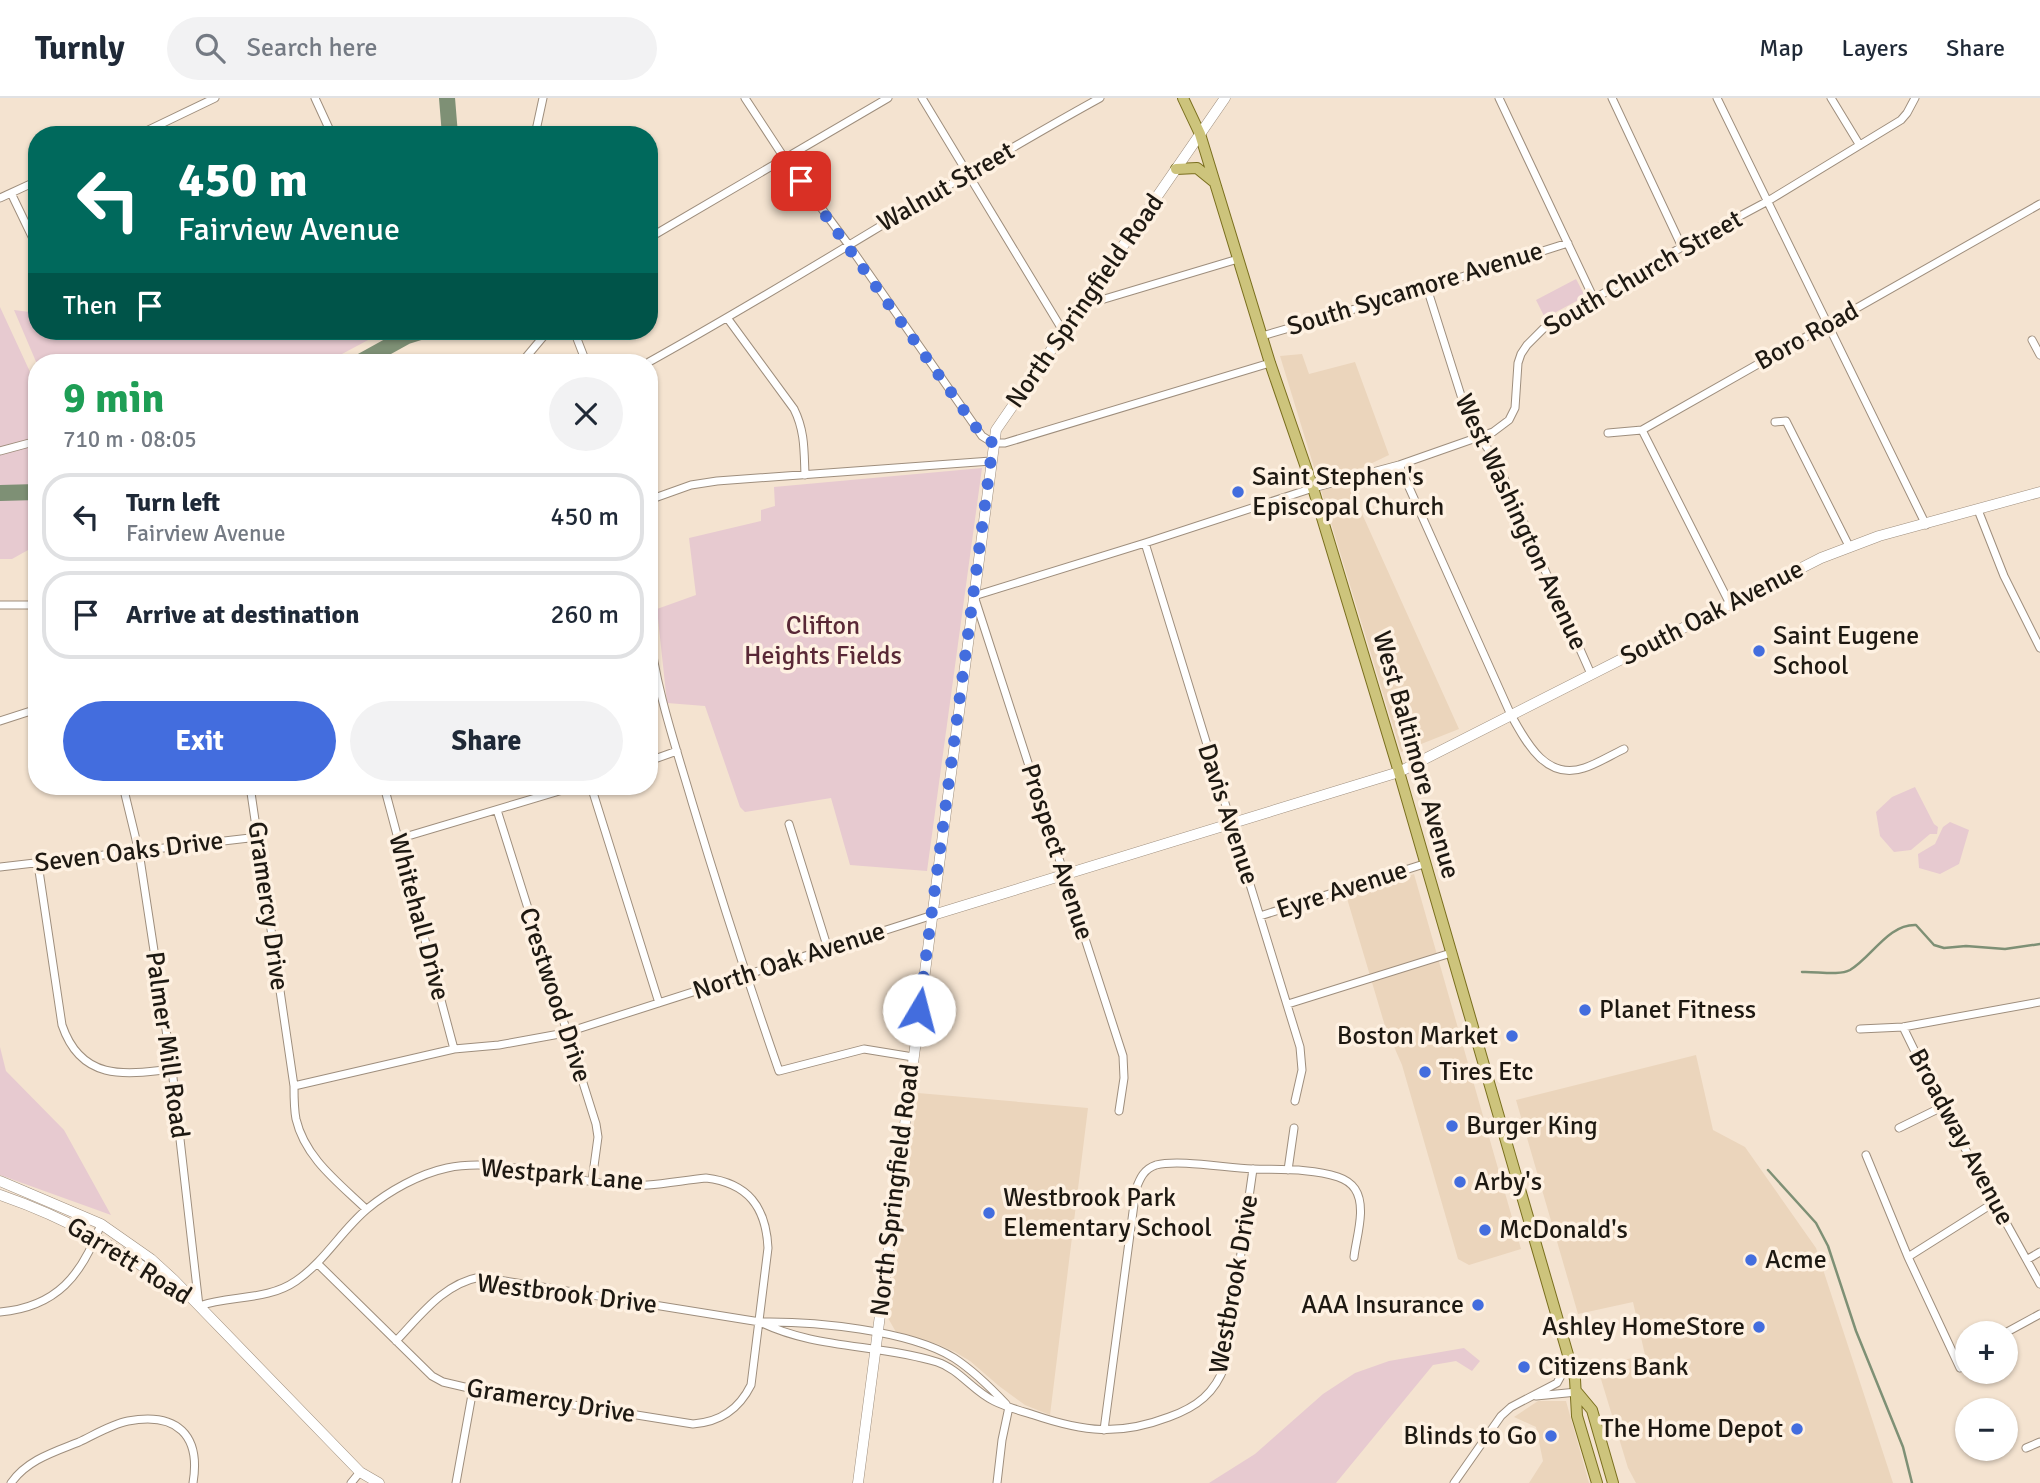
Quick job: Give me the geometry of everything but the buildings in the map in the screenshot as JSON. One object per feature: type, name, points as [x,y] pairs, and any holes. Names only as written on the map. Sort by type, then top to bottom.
[{"type":"main road","name":"West Baltimore Avenue","points":[[1183,98],[1200,134],[1270,363],[1313,488],[1399,772],[1577,1392]]},
{"type":"main road","name":"North Springfield Road","points":[[858,1483],[996,430],[1225,98]]},
{"type":"main road","points":[[1176,169],[1202,169],[1216,184]]},
{"type":"main road","name":"South Oak Avenue","points":[[1399,772],[1849,546],[2040,492]]},
{"type":"main road","name":"North Oak Avenue","points":[[933,915],[1399,772]]},
{"type":"main road","name":"Garrett Road","points":[[0,1181],[101,1224],[151,1259],[199,1306]]},
{"type":"main road","name":"Garrett Road","points":[[0,1195],[33,1206],[120,1250],[199,1306]]},
{"type":"main road","points":[[199,1306],[360,1472],[379,1483]]},
{"type":"main road","points":[[1577,1392],[1577,1416],[1597,1483]]},
{"type":"main road","points":[[1577,1392],[1592,1410],[1613,1483]]},
{"type":"street","points":[[161,126],[215,98]]},
{"type":"street","points":[[315,98],[328,126]]},
{"type":"street","points":[[537,126],[543,98]]},
{"type":"street","points":[[745,98],[785,159],[982,436],[993,443],[1005,443],[1270,363]]},
{"type":"street","points":[[658,233],[888,98]]},
{"type":"street","points":[[922,98],[1063,331]]},
{"type":"street","name":"Walnut Street","points":[[658,357],[1100,98]]},
{"type":"street","points":[[1499,98],[1594,299]]},
{"type":"street","points":[[1612,98],[1682,247]]},
{"type":"street","points":[[1717,98],[1926,525]]},
{"type":"street","points":[[1831,98],[1859,144]]},
{"type":"street","name":"South Church Street","points":[[974,596],[1313,488],[1399,465],[1480,437],[1504,425],[1512,414],[1516,399],[1518,363],[1527,345],[1543,329],[1682,247],[1768,201],[1901,120],[1916,98]]},
{"type":"street","points":[[0,198],[28,185]]},
{"type":"street","points":[[11,193],[28,228]]},
{"type":"street","name":"Boro Road","points":[[1608,433],[1642,430],[2004,227],[2040,204]]},
{"type":"street","name":"South Sycamore Avenue","points":[[1262,336],[1568,243]]},
{"type":"street","points":[[1088,298],[1101,300],[1238,260]]},
{"type":"street","name":"West Washington Avenue","points":[[1427,288],[1470,424],[1496,460],[1591,674]]},
{"type":"street","points":[[728,318],[797,416],[804,435],[805,475]]},
{"type":"street","points":[[529,354],[540,340]]},
{"type":"street","points":[[2032,340],[2040,355]]},
{"type":"street","points":[[1775,422],[1786,421],[1849,546]]},
{"type":"street","points":[[1642,430],[1730,604]]},
{"type":"street","points":[[0,452],[28,444]]},
{"type":"street","points":[[658,497],[691,485],[717,481],[991,461]]},
{"type":"street","points":[[1399,465],[1511,715],[1531,751],[1547,763],[1569,772],[1585,768],[1624,749]]},
{"type":"street","points":[[1978,510],[2004,576],[2040,648]]},
{"type":"street","name":"Davis Avenue","points":[[1145,543],[1300,1047],[1302,1070],[1295,1101]]},
{"type":"street","name":"Prospect Avenue","points":[[974,596],[1123,1056],[1124,1078],[1119,1111]]},
{"type":"street","points":[[0,605],[28,605]]},
{"type":"street","points":[[658,682],[746,975],[779,1071],[864,1049],[912,1057]]},
{"type":"street","points":[[0,721],[28,712]]},
{"type":"street","points":[[658,758],[677,751]]},
{"type":"street","name":"Palmer Mill Road","points":[[125,795],[139,852],[172,1069],[199,1306]]},
{"type":"street","name":"Gramercy Drive","points":[[251,795],[294,1086],[296,1118],[313,1157],[366,1209]]},
{"type":"street","name":"Whitehall Drive","points":[[386,795],[454,1049]]},
{"type":"street","points":[[398,839],[546,795]]},
{"type":"street","points":[[594,795],[659,1003]]},
{"type":"street","name":"Crestwood Drive","points":[[497,810],[565,1033],[596,1124],[598,1137],[592,1181]]},
{"type":"street","points":[[789,824],[828,948]]},
{"type":"street","name":"Seven Oaks Drive","points":[[0,867],[258,837]]},
{"type":"street","points":[[38,864],[62,1025],[67,1041],[85,1059],[113,1073],[129,1075],[172,1069]]},
{"type":"street","name":"Eyre Avenue","points":[[1260,916],[1424,864]]},
{"type":"street","name":"North Oak Avenue","points":[[294,1086],[454,1049],[499,1045],[565,1033],[933,915]]},
{"type":"street","points":[[1288,1004],[1451,953]]},
{"type":"street","points":[[1860,1029],[1903,1027],[2040,1002]]},
{"type":"street","name":"Broadway Avenue","points":[[1903,1027],[1942,1107],[2040,1284]]},
{"type":"street","points":[[1899,1128],[1942,1107]]},
{"type":"street","points":[[1288,1170],[1294,1128]]},
{"type":"street","points":[[1866,1155],[1908,1257],[1955,1357]]},
{"type":"street","points":[[1104,1430],[1136,1189],[1140,1178],[1150,1168],[1177,1164],[1288,1170],[1338,1177],[1349,1182],[1355,1189],[1360,1208],[1354,1257]]},
{"type":"street","name":"Westpark Lane","points":[[199,1306],[272,1292],[296,1281],[318,1264],[366,1209],[408,1183],[446,1168],[484,1165],[626,1186],[706,1178],[728,1182],[747,1193],[760,1210],[767,1233],[768,1248],[760,1322]]},
{"type":"street","name":"Westbrook Drive","points":[[760,1322],[782,1333],[906,1354],[939,1363],[984,1396],[1063,1425],[1104,1430],[1147,1426],[1181,1413],[1204,1400],[1217,1386],[1225,1365],[1253,1169]]},
{"type":"street","points":[[1908,1257],[1995,1202]]},
{"type":"street","points":[[0,1312],[23,1310],[64,1288],[86,1260],[101,1224]]},
{"type":"street","points":[[2028,1259],[2040,1252]]},
{"type":"street","name":"Gramercy Drive","points":[[318,1264],[432,1376],[443,1382],[686,1423],[710,1421],[735,1409],[751,1385],[760,1322]]},
{"type":"street","name":"Westbrook Drive","points":[[396,1341],[446,1291],[462,1281],[480,1277],[760,1322],[790,1322],[876,1333],[921,1343],[952,1357],[977,1374],[1009,1407]]},
{"type":"street","points":[[2018,1326],[2040,1314]]},
{"type":"street","points":[[1454,1483],[1501,1416],[1511,1407],[1558,1383],[1569,1362]]},
{"type":"street","points":[[456,1483],[473,1389]]},
{"type":"street","points":[[1532,1396],[1577,1392]]},
{"type":"street","points":[[997,1483],[1009,1407]]},
{"type":"street","points":[[11,1483],[18,1473],[33,1462],[126,1421],[148,1419],[171,1424],[185,1432],[194,1448],[196,1466],[193,1483]]},
{"type":"street","points":[[2026,1448],[2040,1442]]},
{"type":"street","points":[[351,1483],[360,1472]]},
{"type":"shaded area","points":[[1302,354],[1309,374],[1355,362],[1389,455],[1345,476],[1459,729],[1401,752],[1280,356]]},
{"type":"shaded area","points":[[1414,874],[1521,1249],[1469,1265],[1458,1259],[1402,1065],[1385,1026],[1346,895]]},
{"type":"shaded area","points":[[1696,1055],[1713,1130],[1745,1147],[1816,1248],[1893,1483],[1636,1483],[1628,1468],[1597,1366],[1645,1355],[1633,1302],[1578,1314],[1516,1100]]},
{"type":"shaded area","name":"Westbrook Park Elementary School","points":[[918,1093],[1088,1108],[1050,1415],[1025,1405],[955,1352],[896,1332],[888,1318]]},
{"type":"shaded area","points":[[1538,1401],[1566,1401],[1589,1483],[1529,1483],[1543,1461],[1536,1427],[1514,1417]]},
{"type":"green space","points":[[1576,279],[1584,294],[1582,298],[1545,318],[1536,300]]},
{"type":"green space","points":[[0,307],[28,368],[28,550],[12,559],[0,559]]},
{"type":"green space","points":[[14,310],[28,312],[28,340],[368,340],[342,354],[33,354]]},
{"type":"green space","name":"Clifton Heights Fields","points":[[982,468],[927,871],[850,865],[831,798],[745,812],[740,807],[705,706],[667,703],[658,609],[696,595],[689,538],[761,521],[761,510],[775,506],[774,487]]},
{"type":"green space","points":[[1915,787],[1938,827],[1937,834],[1930,834],[1911,850],[1894,852],[1880,836],[1876,812],[1892,797]]},
{"type":"green space","points":[[1950,822],[1969,830],[1959,864],[1940,874],[1919,868],[1918,854],[1935,844],[1943,827]]},
{"type":"green space","points":[[0,1047],[6,1071],[64,1130],[111,1215],[0,1175]]},
{"type":"green space","points":[[1464,1348],[1480,1361],[1472,1371],[1456,1361],[1433,1365],[1336,1483],[1209,1483],[1255,1454],[1323,1394],[1355,1373],[1389,1361]]},
{"type":"waterway","points":[[447,98],[449,126]]},
{"type":"waterway","points":[[374,354],[400,340]]},
{"type":"waterway","points":[[0,493],[28,492]]},
{"type":"waterway","points":[[1802,972],[1833,973],[1850,970],[1889,935],[1906,926],[1916,925],[1934,945],[1944,948],[1966,946],[2005,949],[2040,944]]},
{"type":"waterway","points":[[1768,1170],[1816,1223],[1828,1246],[1856,1331],[1903,1447],[1912,1483]]},
{"type":"place","name":"Saint Stephen's Episcopal Church","points":[[1238,492]]},
{"type":"place","name":"Saint Eugene School","points":[[1759,651]]},
{"type":"place","name":"Planet Fitness","points":[[1585,1010]]},
{"type":"place","name":"Boston Market","points":[[1512,1036]]},
{"type":"place","name":"Tires Etc","points":[[1425,1072]]},
{"type":"place","name":"Burger King","points":[[1452,1126]]},
{"type":"place","name":"Arby's","points":[[1460,1182]]},
{"type":"place","name":"Westbrook Park Elementary School","points":[[989,1213]]},
{"type":"place","name":"McDonald's","points":[[1485,1230]]},
{"type":"place","name":"Acme","points":[[1751,1260]]},
{"type":"place","name":"AAA Insurance","points":[[1478,1305]]},
{"type":"place","name":"Ashley HomeStore","points":[[1759,1327]]},
{"type":"place","name":"Citizens Bank","points":[[1524,1367]]},
{"type":"place","name":"The Home Depot","points":[[1797,1429]]},
{"type":"place","name":"Blinds to Go","points":[[1551,1436]]},
{"type":"route","points":[[801,181],[982,436],[993,443],[919,1010]]}]
